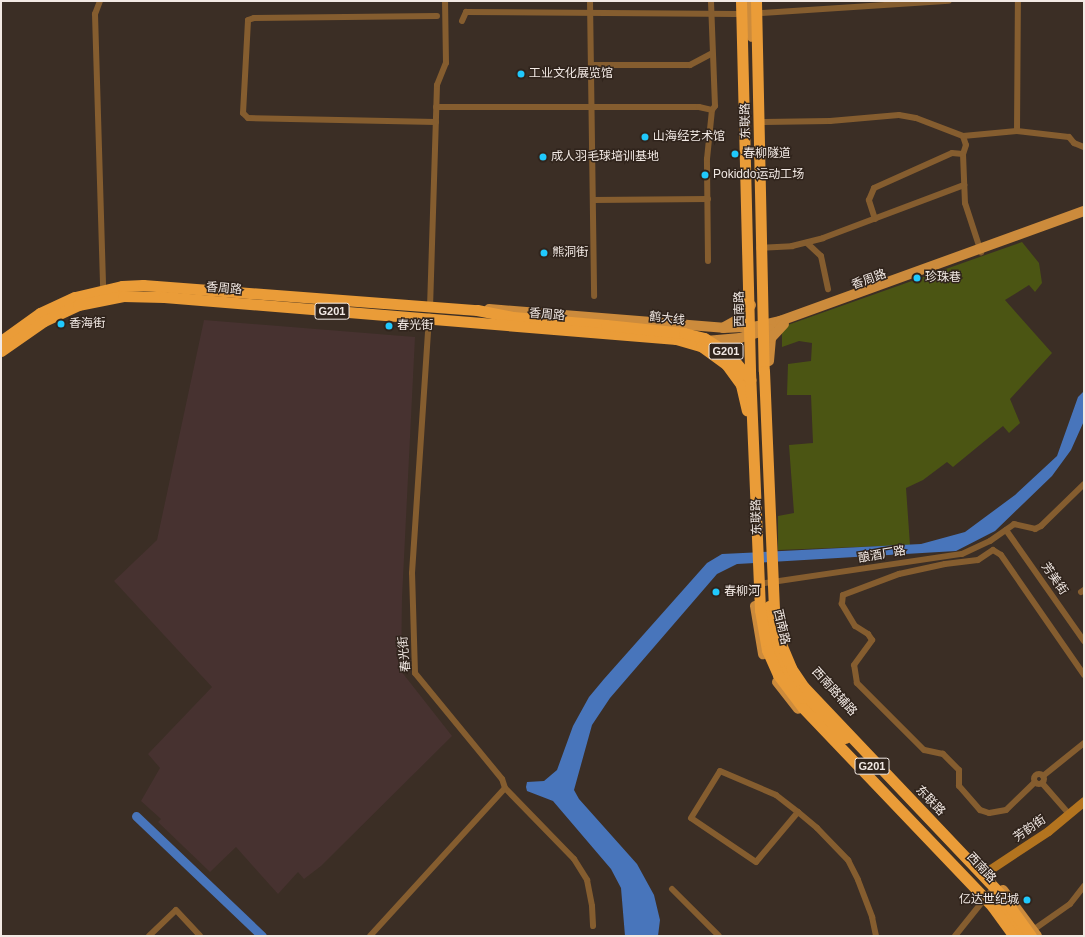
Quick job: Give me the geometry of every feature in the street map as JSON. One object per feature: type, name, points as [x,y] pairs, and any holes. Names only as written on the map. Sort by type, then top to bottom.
[{"type":"highway","name":"东联路","points":[[749,2],[774,609],[781,644],[791,668],[804,687],[988,881],[1017,914],[1026,935]]},
{"type":"highway","name":"东联路","points":[[749,2],[750,371],[760,610],[767,650],[778,675],[803,708],[992,906],[1026,935]]},
{"type":"highway","name":"香周路","points":[[1,341],[25,323],[57,304],[103,290],[122,286],[158,286],[477,310]]},
{"type":"highway","name":"香周路","points":[[1,351],[28,330],[61,312],[95,300],[123,296],[676,339]]},
{"type":"highway","name":"鹤大线","points":[[477,310],[513,317],[606,325],[694,335],[712,342],[735,359],[752,381],[759,396],[763,464]]},
{"type":"highway","name":"鹤大线","points":[[676,339],[701,346],[722,360],[737,378],[747,401]]},
{"type":"highway","points":[[747,401],[770,400]]},
{"type":"highway","name":"西南路","points":[[747,401],[754,584],[764,609],[772,648],[789,684],[807,705],[981,877]]},
{"type":"highway","name":"西南路","points":[[763,464],[772,549],[773,577],[771,622],[781,659],[800,690],[834,727],[981,877],[987,896],[1026,935]]},
{"type":"highway","points":[[834,727],[856,736]]},
{"type":"main road","points":[[736,1],[739,108]]},
{"type":"main road","points":[[761,1],[764,139]]},
{"type":"main road","name":"西南路","points":[[749,2],[748,92],[756,330]]},
{"type":"main road","points":[[749,33],[761,13]]},
{"type":"main road","points":[[736,14],[762,53]]},
{"type":"main road","name":"西南路","points":[[749,33],[756,248],[755,301]]},
{"type":"main road","points":[[739,108],[748,92]]},
{"type":"main road","name":"香周路","points":[[981,251],[1084,210]]},
{"type":"main road","name":"香周路","points":[[676,339],[715,341],[756,330],[1084,216]]},
{"type":"main road","points":[[723,328],[742,317],[755,301],[767,314],[785,321],[774,333],[770,343],[772,549]]},
{"type":"main road","name":"香周路","points":[[477,310],[514,310],[756,330]]},
{"type":"main road","points":[[756,330],[757,371],[770,400]]},
{"type":"main road","name":"西南路","points":[[747,401],[757,371]]},
{"type":"main road","name":"西南路辅路","points":[[773,577],[780,621],[795,665],[808,684],[981,877],[1021,911],[1026,935]]},
{"type":"main road","points":[[754,584],[759,638],[768,664],[782,689],[987,896],[1008,936]]},
{"type":"main road","name":"芳韵街","points":[[981,877],[1048,831],[1084,801]]},
{"type":"street","points":[[100,1],[95,14],[103,290]]},
{"type":"street","name":"春光街","points":[[445,1],[446,63],[437,85],[430,306],[412,572],[415,673],[502,778],[505,788],[574,859],[587,880],[592,906],[592,926]]},
{"type":"street","points":[[590,1],[594,296]]},
{"type":"street","points":[[708,261],[707,159],[712,110],[715,106],[711,54],[711,1]]},
{"type":"street","points":[[761,13],[949,1]]},
{"type":"street","points":[[1017,131],[1018,1]]},
{"type":"street","points":[[462,21],[466,12],[736,14]]},
{"type":"street","points":[[436,122],[248,118],[243,113],[248,20],[254,18],[437,16]]},
{"type":"street","points":[[591,65],[690,65],[711,54]]},
{"type":"street","points":[[436,107],[592,109],[700,107],[712,110]]},
{"type":"street","points":[[764,122],[830,121],[900,114],[916,118],[963,136],[1017,131],[1068,137],[1084,147]]},
{"type":"street","points":[[963,136],[966,145],[963,154],[965,203],[981,251]]},
{"type":"street","points":[[875,218],[869,200],[874,188],[952,153],[963,154]]},
{"type":"street","points":[[756,248],[807,243],[964,185]]},
{"type":"street","points":[[593,200],[708,199]]},
{"type":"street","points":[[807,243],[821,256],[828,289]]},
{"type":"street","points":[[1006,530],[1014,524],[1035,529],[1084,484]]},
{"type":"street","name":"酿酒厂路","points":[[754,584],[773,577],[948,558],[977,548],[1006,530]]},
{"type":"street","name":"芳美街","points":[[1006,530],[1084,641]]},
{"type":"street","points":[[1084,675],[1082,668],[1001,555],[993,550],[978,560],[945,564],[899,574],[843,595],[842,604],[855,626],[868,634],[872,640],[854,665],[858,683],[924,750],[943,754],[959,770],[959,786],[980,810],[989,813],[1006,810],[1034,782],[1036,775],[1042,776],[1084,743]]},
{"type":"street","points":[[798,812],[756,862],[691,818],[720,771],[776,795],[798,812],[817,828],[848,860],[858,880],[872,917],[876,936]]},
{"type":"street","points":[[1042,776],[1042,783],[1069,814]]},
{"type":"street","points":[[1034,782],[1042,783]]},
{"type":"street","points":[[370,936],[505,788]]},
{"type":"street","points":[[1026,935],[1070,904],[1084,886]]},
{"type":"street","points":[[672,889],[718,936]]},
{"type":"street","points":[[955,936],[987,896]]},
{"type":"street","points":[[149,936],[176,910],[200,936]]},
{"type":"shaded area","points":[[204,320],[415,337],[402,598],[401,671],[452,736],[321,866],[304,879],[298,872],[278,894],[236,847],[210,872],[158,822],[161,819],[141,801],[160,768],[148,754],[212,687],[114,581],[157,540]]},
{"type":"green space","points":[[1022,242],[1039,263],[1042,283],[1035,292],[1029,285],[1005,300],[1052,353],[1010,399],[1020,423],[1009,433],[1003,426],[953,467],[947,462],[923,480],[906,488],[910,545],[778,550],[778,516],[794,513],[789,445],[813,443],[811,395],[787,395],[788,364],[811,361],[812,343],[799,341],[782,347],[782,327]]},
{"type":"water","name":"春柳河","points":[[1084,391],[1084,421],[1071,450],[1052,476],[995,531],[956,551],[737,564],[717,574],[610,698],[592,725],[574,790],[579,799],[637,864],[654,895],[660,920],[658,936],[625,936],[621,888],[611,869],[553,801],[527,791],[526,787],[527,782],[544,781],[557,770],[573,726],[589,697],[604,679],[707,563],[722,554],[921,544],[965,532],[1015,495],[1057,456],[1078,397]]},
{"type":"waterway","points":[[136,816],[262,936]]},
{"type":"place","name":"工业文化展览馆","points":[[521,74]]},
{"type":"place","name":"山海经艺术馆","points":[[645,137]]},
{"type":"place","name":"春柳隧道","points":[[735,154]]},
{"type":"place","name":"成人羽毛球培训基地","points":[[543,157]]},
{"type":"place","name":"Pokiddo运动工场","points":[[705,175]]},
{"type":"place","name":"熊洞街","points":[[544,253]]},
{"type":"place","name":"珍珠巷","points":[[917,278]]},
{"type":"place","name":"香海街","points":[[61,324]]},
{"type":"place","name":"春光街","points":[[389,326]]},
{"type":"place","name":"春柳河","points":[[716,592]]},
{"type":"place","name":"亿达世纪城","points":[[1027,900]]}]
